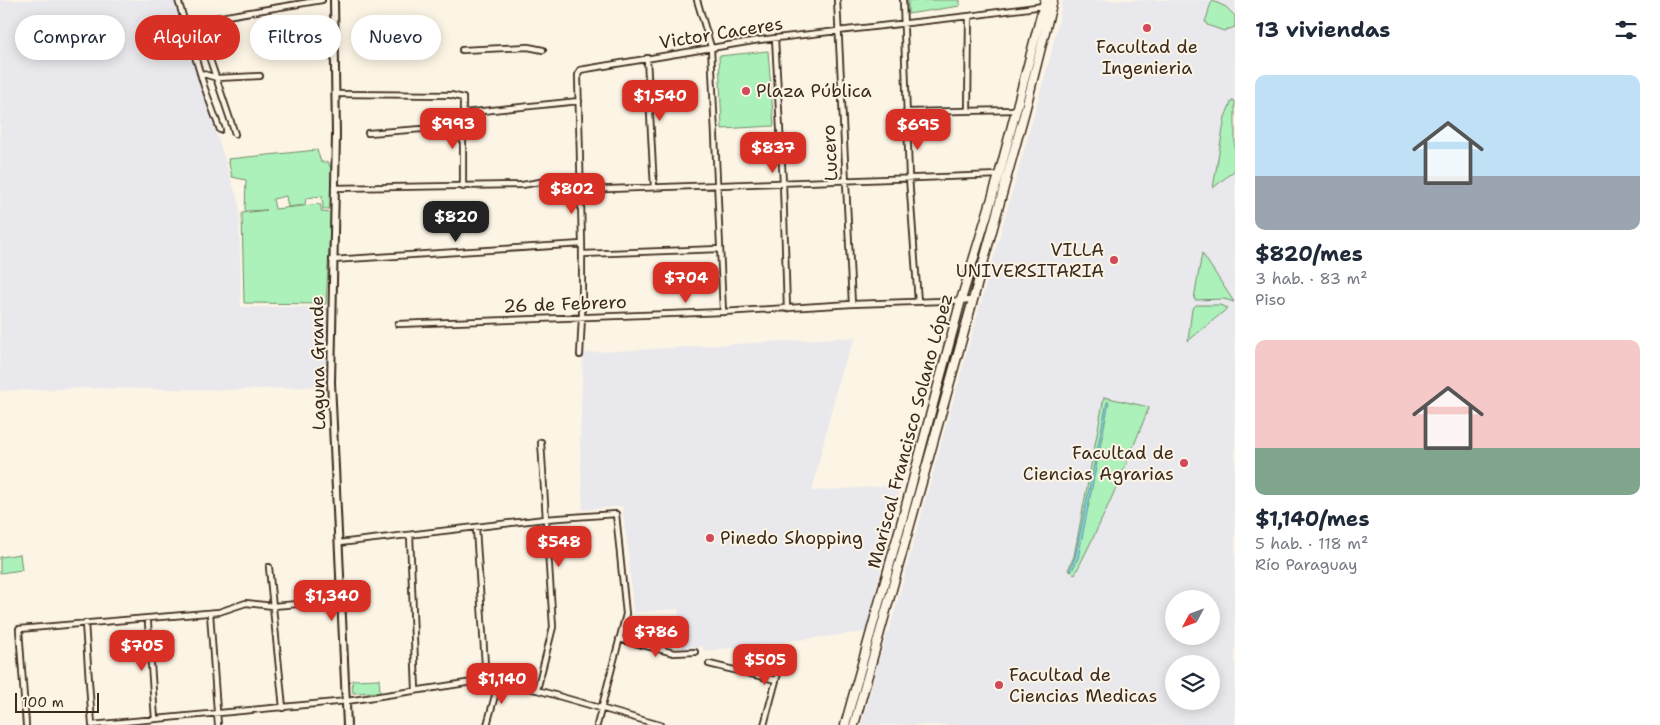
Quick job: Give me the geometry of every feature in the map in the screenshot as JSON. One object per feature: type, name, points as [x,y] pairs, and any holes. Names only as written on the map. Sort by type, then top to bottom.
[{"type":"highway","name":"Mariscal Francisco Solano López","points":[[845,725],[961,300],[1003,176],[1017,110],[1049,3]]},
{"type":"highway","points":[[854,725],[973,300],[1003,176],[1049,3]]},
{"type":"highway","points":[[890,556],[896,533],[900,528]]},
{"type":"main road","name":"Laguna Grande","points":[[334,0],[336,94],[331,382],[347,725]]},
{"type":"street","points":[[178,0],[183,15]]},
{"type":"street","points":[[233,15],[322,0]]},
{"type":"street","points":[[697,0],[711,47],[723,312]]},
{"type":"street","name":"Lucero","points":[[837,0],[852,304]]},
{"type":"street","points":[[903,0],[909,177],[918,302]]},
{"type":"street","name":"Victor Caceres","points":[[579,101],[578,75],[580,70],[584,68],[775,38],[969,16],[1049,3]]},
{"type":"street","points":[[968,111],[969,16]]},
{"type":"street","points":[[775,38],[783,183],[787,309]]},
{"type":"street","points":[[462,50],[528,47],[543,50]]},
{"type":"street","points":[[646,58],[654,188]]},
{"type":"street","points":[[196,60],[220,130]]},
{"type":"street","points":[[211,60],[235,134]]},
{"type":"street","points":[[200,73],[217,78],[260,76]]},
{"type":"street","points":[[336,94],[458,96],[463,98],[463,187]]},
{"type":"street","points":[[464,113],[579,101],[582,244],[580,355]]},
{"type":"street","points":[[906,112],[1017,110]]},
{"type":"street","points":[[368,133],[463,126]]},
{"type":"street","points":[[581,190],[909,177],[1003,176]]},
{"type":"street","points":[[334,188],[463,187],[522,185],[546,181],[581,183]]},
{"type":"street","points":[[332,260],[582,244]]},
{"type":"street","points":[[582,254],[720,249]]},
{"type":"street","name":"26 de Febrero","points":[[398,324],[723,312],[852,304],[973,300]]},
{"type":"street","points":[[537,690],[553,627],[541,442]]},
{"type":"street","points":[[339,543],[545,519],[616,514],[626,614],[597,725]]},
{"type":"street","points":[[476,528],[486,680]]},
{"type":"street","points":[[410,535],[416,690]]},
{"type":"street","points":[[269,568],[283,708]]},
{"type":"street","points":[[26,725],[19,629],[219,612],[246,603],[273,606],[298,604]]},
{"type":"street","points":[[210,613],[218,725]]},
{"type":"street","points":[[84,623],[92,725],[347,701],[486,680],[499,681],[537,690],[660,725]]},
{"type":"street","points":[[148,624],[155,719]]},
{"type":"street","points":[[619,639],[674,653],[695,652]]},
{"type":"street","points":[[764,725],[784,651]]},
{"type":"street","points":[[709,664],[776,680]]},
{"type":"street","points":[[487,725],[499,681]]},
{"type":"shaded area","points":[[0,0],[174,0],[179,15],[135,15],[135,60],[193,60],[239,204],[241,307],[331,307],[329,386],[234,390],[88,388],[0,391]]},
{"type":"shaded area","name":"VILLA UNIVERSITARIA","points":[[1063,0],[1235,0],[1235,725],[861,725],[1051,54]]},
{"type":"shaded area","points":[[856,337],[840,374],[812,491],[901,485],[866,632],[704,651],[702,646],[683,649],[678,609],[633,613],[629,558],[622,506],[583,510],[580,444],[583,353]]},
{"type":"green space","points":[[908,0],[960,0],[960,6],[908,14]]},
{"type":"green space","points":[[1213,1],[1226,7],[1235,16],[1235,27],[1224,31],[1207,25],[1205,21]]},
{"type":"green space","name":"Plaza Pública","points":[[768,51],[774,126],[722,129],[719,56]]},
{"type":"green space","points":[[1232,100],[1235,101],[1235,170],[1213,188],[1225,117]]},
{"type":"green space","points":[[317,150],[321,162],[328,162],[332,170],[331,209],[323,209],[322,196],[306,198],[305,205],[288,207],[286,196],[273,199],[275,209],[320,204],[322,212],[331,213],[326,304],[244,303],[242,213],[267,210],[245,211],[246,180],[232,177],[228,159]]},
{"type":"green space","points":[[1202,253],[1234,302],[1224,299],[1194,299]]},
{"type":"green space","points":[[967,303],[968,304],[897,553]]},
{"type":"green space","points":[[1196,305],[1220,305],[1228,308],[1188,341],[1192,309]]},
{"type":"green space","points":[[1104,397],[1149,407],[1114,492],[1075,574],[1068,570],[1074,556]]},
{"type":"green space","points":[[20,554],[22,570],[0,573],[0,557]]},
{"type":"green space","points":[[379,679],[380,692],[353,693],[352,680]]},
{"type":"water","points":[[1107,402],[1109,402],[1078,558],[1072,571],[1070,570],[1075,557]]},
{"type":"place","name":"Facultad de Ingenieria","points":[[1147,28]]},
{"type":"place","name":"Plaza Pública","points":[[746,91]]},
{"type":"place","name":"VILLA UNIVERSITARIA","points":[[1114,260]]},
{"type":"place","name":"Facultad de Ciencias Agrarias","points":[[1184,463]]},
{"type":"place","name":"Pinedo Shopping","points":[[710,538]]},
{"type":"place","name":"Facultad de Ciencias Medicas","points":[[999,685]]}]
